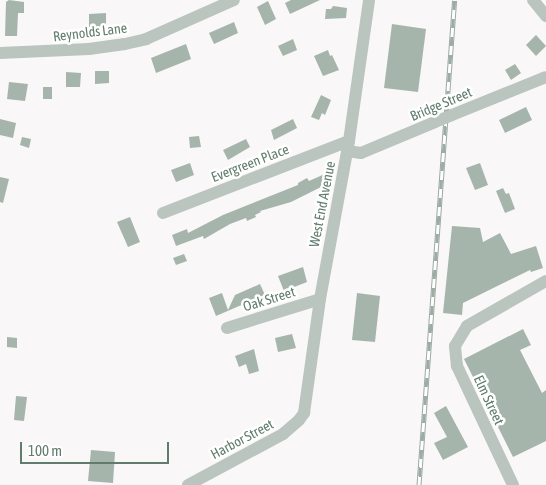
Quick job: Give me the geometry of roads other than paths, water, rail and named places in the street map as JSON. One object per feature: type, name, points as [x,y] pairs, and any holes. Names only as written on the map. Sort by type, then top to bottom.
[{"type":"street","name":"Reynolds Lane","points":[[0,53],[89,49],[126,44],[146,39],[234,0]]},
{"type":"street","name":"West End Avenue","points":[[304,412],[320,299],[348,146],[369,0]]},
{"type":"street","points":[[534,0],[546,16]]},
{"type":"street","name":"Bridge Street","points":[[348,146],[361,153],[546,77]]},
{"type":"street","name":"Evergreen Place","points":[[163,213],[348,146]]},
{"type":"street","name":"Elm Street","points":[[513,485],[457,366],[455,346],[467,326],[546,282]]},
{"type":"street","name":"Oak Street","points":[[227,328],[320,299]]},
{"type":"street","name":"Harbor Street","points":[[188,485],[284,434],[299,420],[304,412]]},
{"type":"railway","points":[[419,485],[455,0]]}]
